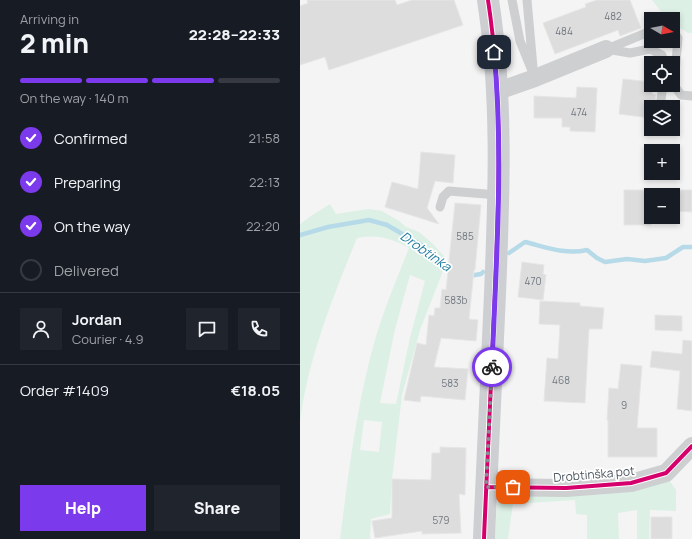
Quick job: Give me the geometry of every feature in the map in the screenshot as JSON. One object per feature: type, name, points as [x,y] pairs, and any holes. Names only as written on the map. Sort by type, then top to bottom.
[{"type":"main road","points":[[484,539],[499,195],[498,91],[488,0]]},
{"type":"street","points":[[498,91],[535,78],[606,49]]},
{"type":"street","name":"Drobtinška pot","points":[[486,487],[566,488],[631,482],[666,473],[692,446]]},
{"type":"lane","points":[[512,0],[520,41],[535,78]]},
{"type":"lane","points":[[527,0],[535,78]]},
{"type":"lane","points":[[606,49],[644,34]]},
{"type":"lane","points":[[677,48],[674,85],[681,94],[692,96]]},
{"type":"lane","points":[[606,49],[630,53],[650,49],[662,56]]},
{"type":"lane","points":[[440,207],[443,197],[450,191],[499,195]]},
{"type":"green space","points":[[652,0],[692,0],[692,33],[688,33],[680,28],[680,12],[661,12]]},
{"type":"green space","points":[[330,204],[336,214],[369,209],[382,211],[406,227],[419,232],[445,257],[443,271],[420,330],[402,395],[392,479],[390,514],[371,519],[370,539],[340,539],[354,435],[370,358],[384,311],[409,248],[384,238],[371,236],[357,238],[322,328],[309,375],[300,422],[300,224]],"holes":[[[410,275],[425,281],[410,338],[396,404],[380,403],[395,329]],[[364,420],[382,422],[379,452],[360,450]]]},
{"type":"green space","points":[[669,480],[676,490],[676,511],[650,510],[649,539],[637,539],[637,510],[618,513],[619,539],[587,539],[587,515],[576,514],[575,500],[513,504],[508,539],[495,539],[497,502],[503,497],[534,496]]},
{"type":"building","points":[[307,0],[395,0],[397,5],[412,0],[454,0],[463,25],[329,70],[325,57],[300,65],[300,6],[308,3]]},
{"type":"building","points":[[597,0],[630,0],[641,28],[620,36],[618,30],[555,54],[543,23],[586,7],[585,4]]},
{"type":"building","points":[[623,79],[644,81],[644,92],[652,92],[652,94],[656,95],[655,100],[644,100],[644,117],[619,114]]},
{"type":"building","points":[[577,87],[597,88],[595,132],[570,131],[570,127],[562,127],[562,118],[534,118],[534,96],[576,98]]},
{"type":"building","points":[[421,152],[455,155],[453,183],[435,181],[427,208],[439,224],[385,207],[392,182],[418,189]]},
{"type":"building","points":[[624,190],[644,190],[644,224],[651,225],[624,225]]},
{"type":"building","points":[[680,190],[692,190],[692,212],[680,211]]},
{"type":"building","points":[[455,203],[481,205],[469,319],[478,320],[476,341],[441,338],[434,367],[468,369],[465,400],[421,396],[420,402],[404,400],[417,343],[426,345],[429,315],[434,316],[435,308],[440,308],[442,289],[446,290]]},
{"type":"building","points":[[522,262],[544,265],[543,274],[546,275],[543,300],[518,297]]},
{"type":"building","points":[[540,301],[580,303],[580,306],[604,308],[602,329],[589,329],[585,403],[544,401],[547,358],[558,359],[560,325],[539,324]]},
{"type":"building","points":[[655,315],[682,316],[682,331],[655,330]]},
{"type":"building","points":[[683,340],[692,341],[692,411],[677,409],[680,371],[650,367],[652,351],[682,354]]},
{"type":"building","points":[[621,364],[642,366],[637,428],[657,428],[657,457],[608,457],[607,420],[609,388],[618,389]]},
{"type":"building","points":[[440,447],[466,448],[465,495],[459,494],[461,533],[422,534],[422,531],[375,538],[372,521],[392,518],[392,479],[431,480],[432,453],[440,453]]},
{"type":"building","points":[[651,517],[672,517],[672,539],[651,539]]},
{"type":"waterway","name":"Drobtinka","points":[[300,235],[328,227],[369,220],[387,225],[423,246],[438,262],[453,271]]},
{"type":"waterway","name":"Drobtinka","points":[[509,253],[525,242],[563,251],[571,252],[587,250],[605,262],[627,259],[645,261],[666,258],[683,247],[692,247]]},
{"type":"waterway","name":"Drobtinka","points":[[469,276],[481,274],[483,272]]},
{"type":"cycle path","points":[[484,539],[498,220],[499,147],[496,73],[488,0]]},
{"type":"cycle path","points":[[486,487],[566,488],[631,483],[666,473],[692,446]]},
{"type":"way so far","points":[[492,367],[486,487],[513,487]]},
{"type":"route","points":[[492,367],[499,195],[498,91],[494,52]]}]
